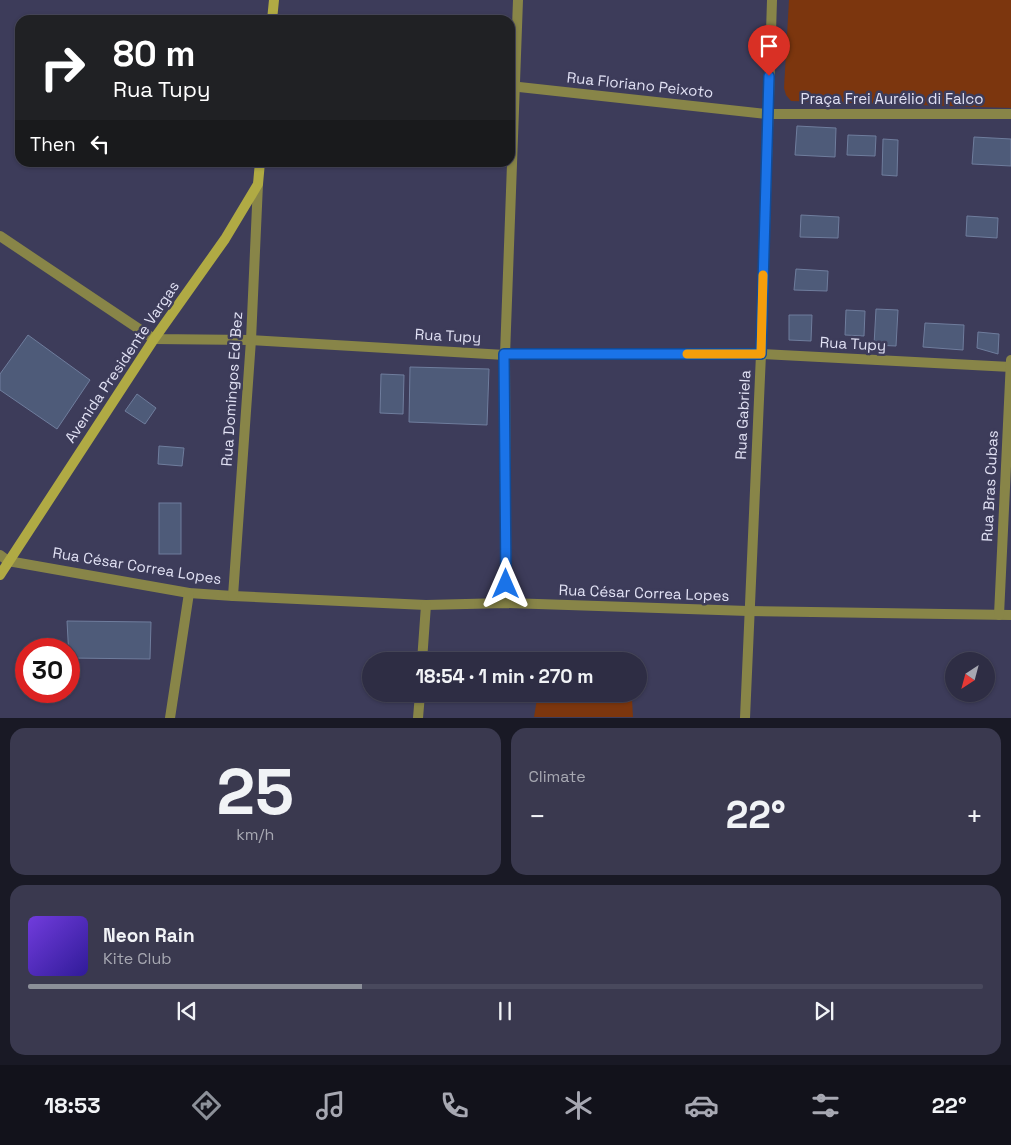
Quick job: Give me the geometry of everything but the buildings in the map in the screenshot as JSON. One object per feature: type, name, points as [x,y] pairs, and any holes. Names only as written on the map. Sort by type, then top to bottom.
[{"type":"main road","points":[[272,15],[274,0]]},
{"type":"main road","name":"Avenida Presidente Vargas","points":[[0,575],[4,558],[225,239],[258,184],[260,167]]},
{"type":"street","points":[[515,43],[518,0]]},
{"type":"street","points":[[767,114],[772,0]]},
{"type":"street","name":"Rua Floriano Peixoto","points":[[515,86],[767,114]]},
{"type":"street","name":"Praça Frei Aurélio di Falco","points":[[767,114],[1011,114]]},
{"type":"street","name":"Rua Gabriela","points":[[744,718],[761,354],[767,114]]},
{"type":"street","points":[[506,603],[504,354],[510,167]]},
{"type":"street","name":"Rua Domingos Ed Bez","points":[[233,596],[251,340],[258,184]]},
{"type":"street","points":[[0,236],[154,339]]},
{"type":"street","name":"Rua Tupy","points":[[154,339],[251,340],[504,354],[761,354],[1011,367]]},
{"type":"street","name":"Rua Bras Cubas","points":[[999,614],[1011,360]]},
{"type":"street","name":"Rua César Correa Lopes","points":[[4,558],[189,592],[233,596],[426,604],[506,603],[748,612],[1011,615]]},
{"type":"street","points":[[170,718],[189,592]]},
{"type":"street","points":[[423,652],[426,604]]},
{"type":"street","points":[[418,718],[419,702]]},
{"type":"shaded area","points":[[789,0],[1011,0],[1011,108],[791,101],[786,95],[784,88]]},
{"type":"shaded area","points":[[536,702],[632,702],[633,717],[534,717]]},
{"type":"slow traffic","points":[[687,354],[761,354],[763,275]]},
{"type":"route","points":[[506,584],[504,354],[761,354],[769,76]]}]
